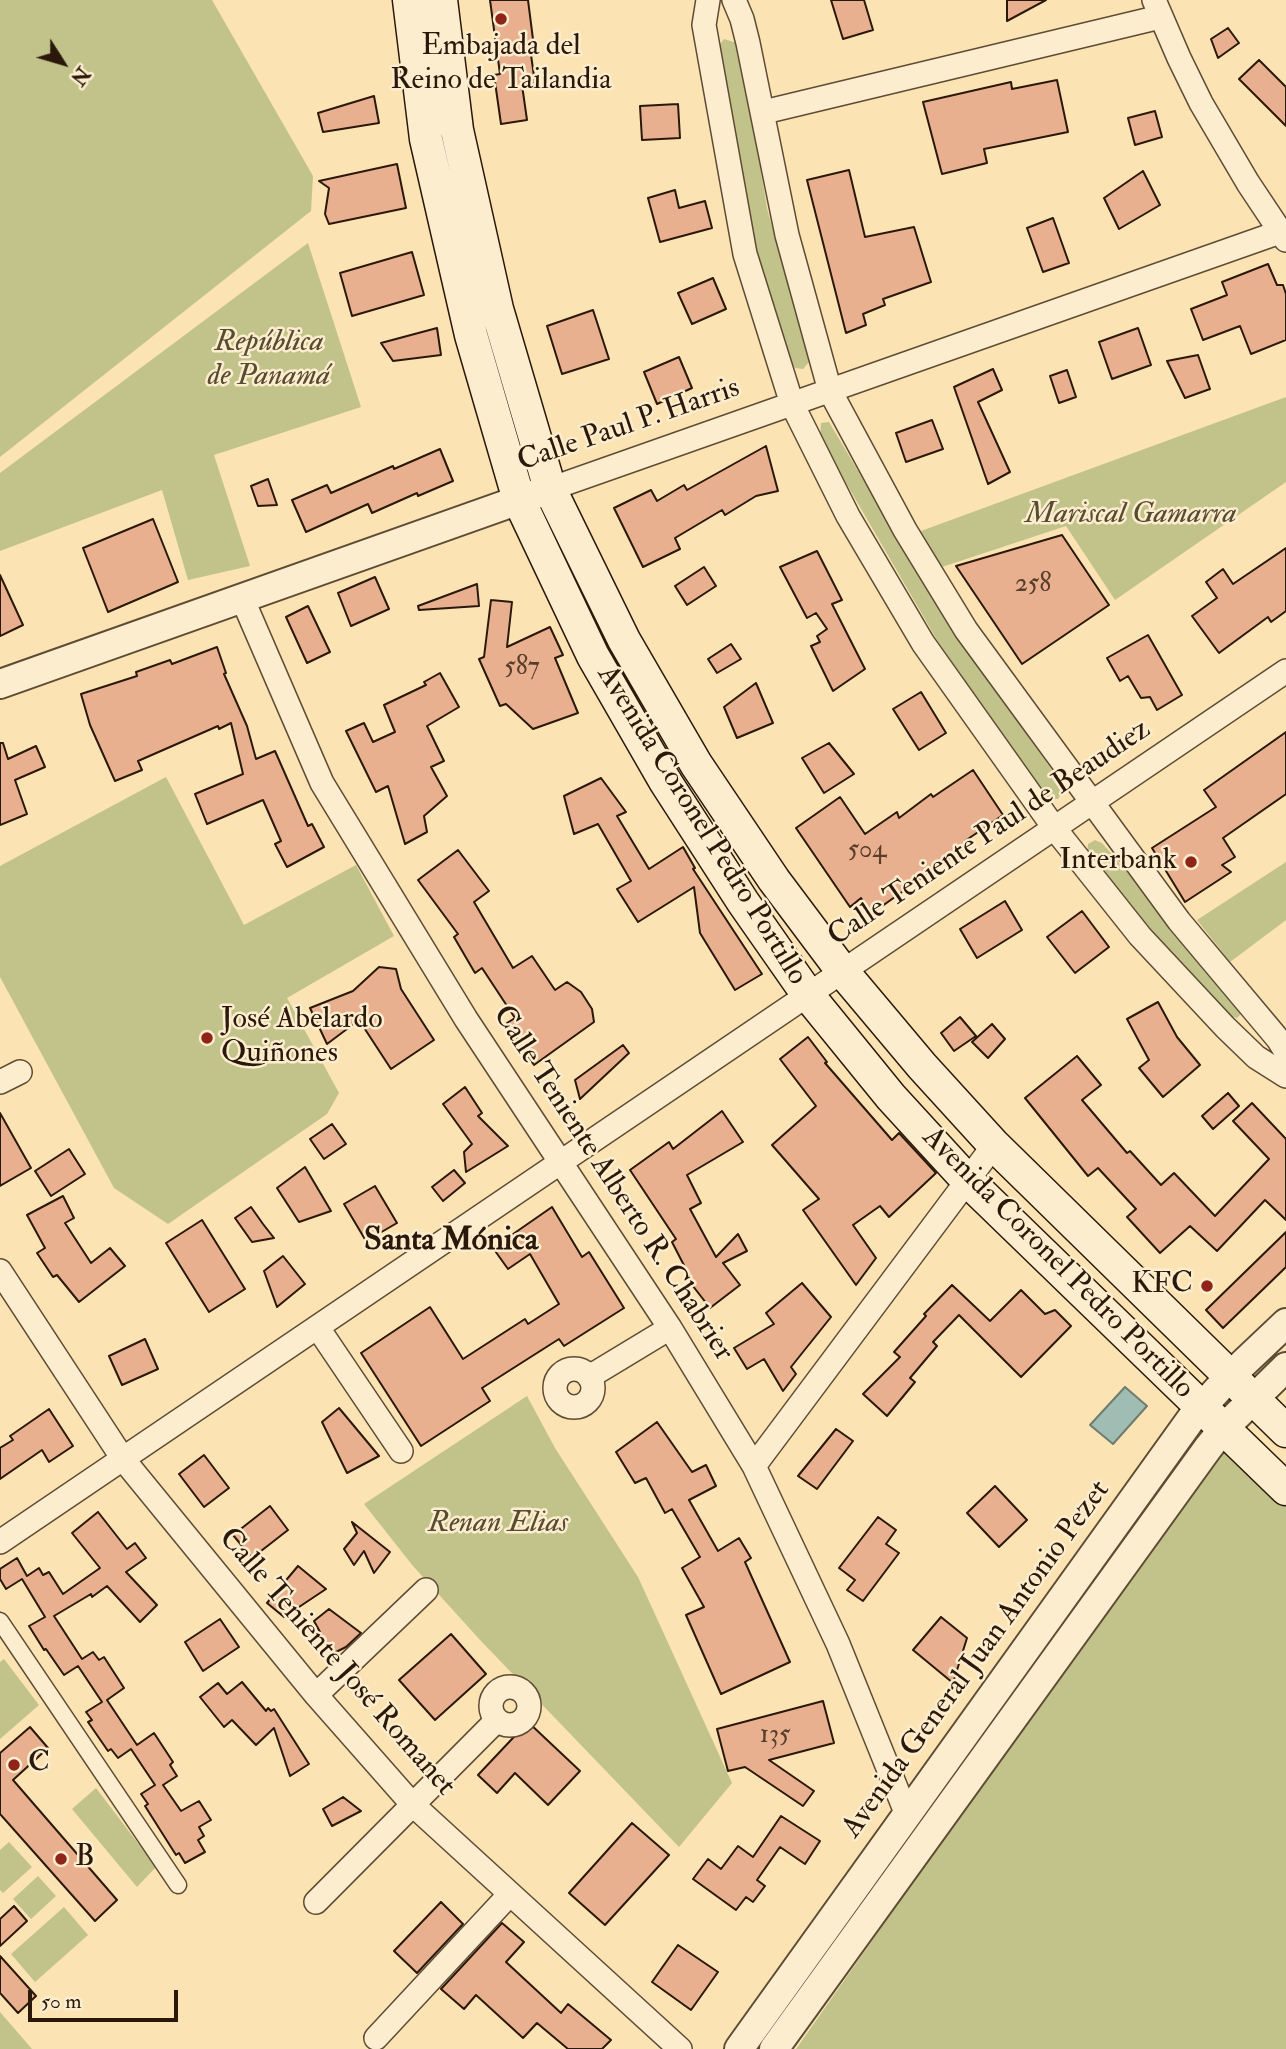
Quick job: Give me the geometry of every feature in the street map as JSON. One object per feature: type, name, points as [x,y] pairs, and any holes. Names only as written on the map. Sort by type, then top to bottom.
[{"type":"main road","name":"Avenida Coronel Pedro Portillo","points":[[409,0],[426,139],[471,335],[519,500],[593,656],[652,758],[743,902],[808,995],[891,1097],[968,1181],[1286,1489]]},
{"type":"main road","name":"Avenida Coronel Pedro Portillo","points":[[441,0],[460,143],[497,309],[550,489],[624,640],[696,764],[774,880],[843,972],[922,1066],[994,1145],[1286,1431]]},
{"type":"street","points":[[708,0],[704,25],[745,254],[792,404],[848,516],[923,643],[1055,829],[1140,936],[1225,1027],[1256,1057],[1286,1076]]},
{"type":"street","points":[[734,0],[742,19],[764,112],[787,234],[830,391],[905,530],[966,630],[1091,804],[1180,921],[1286,1052]]},
{"type":"street","points":[[764,112],[1157,8],[1201,103],[1283,236]]},
{"type":"street","points":[[708,46],[714,38],[732,33],[741,36],[748,43]]},
{"type":"street","name":"Calle Paul P. Harris","points":[[0,684],[792,404],[1283,236]]},
{"type":"street","name":"Calle Teniente Alberto R. Chabrier","points":[[242,598],[322,783],[466,1019],[670,1328],[754,1466],[838,1644],[907,1815]]},
{"type":"street","name":"Calle Teniente Paul de Beaudiez","points":[[0,1542],[1286,671]]},
{"type":"street","points":[[1225,1027],[1240,1026],[1247,1021],[1252,1007]]},
{"type":"street","points":[[754,1466],[994,1145]]},
{"type":"street","name":"Calle Teniente José Romanet","points":[[0,1271],[123,1459],[316,1695],[412,1804],[680,2049]]},
{"type":"street","name":"Avenida General Juan Antonio Pezet","points":[[739,2049],[1201,1406],[1286,1324]]},
{"type":"street","points":[[318,1328],[401,1451]]},
{"type":"street","points":[[589,1377],[670,1328]]},
{"type":"street","name":"Avenida General Juan Antonio Pezet","points":[[774,2049],[1224,1428],[1286,1367]]},
{"type":"street","points":[[316,1695],[426,1590]]},
{"type":"street","points":[[0,1622],[178,1885]]},
{"type":"street","points":[[316,1902],[498,1720]]},
{"type":"street","points":[[376,2038],[510,1894]]},
{"type":"green space","points":[[0,0],[212,0],[313,176],[311,211],[0,457]]},
{"type":"green space","points":[[724,39],[740,44],[767,208],[809,362],[803,369],[795,368],[781,346],[740,203],[718,47]]},
{"type":"green space","name":"República de Panamá","points":[[308,243],[361,407],[214,455],[250,566],[188,580],[162,490],[0,551],[0,473]]},
{"type":"green space","name":"Mariscal Gamarra","points":[[1286,397],[1286,482],[1115,600],[1066,526],[942,567],[921,531]]},
{"type":"green space","points":[[829,422],[952,629],[1061,783],[1062,792],[1058,799],[1047,799],[937,640],[820,438],[821,423]]},
{"type":"green space","points":[[166,777],[244,925],[356,865],[394,936],[287,998],[339,1093],[327,1114],[168,1224],[114,1188],[0,977],[0,866]]},
{"type":"green space","points":[[1095,840],[1102,843],[1240,1002],[1243,1012],[1237,1018],[1227,1015],[1087,857],[1088,844]]},
{"type":"green space","points":[[1286,862],[1286,920],[1230,962],[1197,920]]},
{"type":"green space","name":"Renan Elias","points":[[527,1396],[555,1448],[638,1577],[732,1783],[679,1847],[481,1641],[413,1566],[364,1504]]},
{"type":"green space","points":[[1231,1448],[1286,1503],[1286,2049],[796,2049],[1214,1454]]},
{"type":"green space","points":[[4,1659],[39,1705],[0,1739],[0,1662]]},
{"type":"green space","points":[[96,1788],[156,1867],[137,1887],[72,1809]]},
{"type":"green space","points":[[9,1842],[32,1867],[3,1893],[0,1890],[0,1850]]},
{"type":"green space","points":[[38,1876],[56,1896],[31,1919],[13,1899]]},
{"type":"green space","points":[[64,1907],[88,1935],[35,1982],[11,1954]]},
{"type":"green space","points":[[0,2012],[32,2049],[0,2049]]},
{"type":"water","points":[[1125,1387],[1147,1406],[1113,1444],[1090,1425]]},
{"type":"building","points":[[490,0],[528,0],[535,55],[531,55],[535,83],[522,85],[527,120],[501,124],[494,75],[500,74]]},
{"type":"building","points":[[831,0],[864,0],[873,30],[843,39]]},
{"type":"building","points":[[1007,0],[1046,0],[1007,21]]},
{"type":"building","points":[[1228,28],[1239,43],[1218,58],[1211,39]]},
{"type":"building","points":[[1259,60],[1286,87],[1286,126],[1239,79]]},
{"type":"building","points":[[1057,80],[1068,132],[984,149],[987,163],[942,174],[923,102],[1011,82],[1012,89]]},
{"type":"building","points":[[374,96],[379,123],[323,132],[318,113]]},
{"type":"building","points":[[678,104],[680,138],[642,140],[640,106]]},
{"type":"building","points":[[1155,111],[1162,137],[1135,145],[1128,118]]},
{"type":"building","points":[[397,164],[406,208],[329,224],[325,214],[329,188],[319,181]]},
{"type":"building","points":[[849,170],[865,237],[914,227],[931,282],[883,299],[885,305],[863,314],[866,325],[846,333],[807,180]]},
{"type":"building","points":[[1143,171],[1160,205],[1119,229],[1104,198]]},
{"type":"building","points":[[675,190],[679,208],[705,201],[712,228],[660,242],[648,198]]},
{"type":"building","points":[[1053,218],[1069,263],[1043,272],[1027,228]]},
{"type":"building","points":[[412,252],[424,295],[352,316],[340,273]]},
{"type":"building","points":[[1268,264],[1277,285],[1283,285],[1286,294],[1286,340],[1251,354],[1240,326],[1203,340],[1191,309],[1227,295],[1222,282]]},
{"type":"building","points":[[713,278],[726,309],[692,324],[678,293]]},
{"type":"building","points":[[593,310],[609,359],[562,374],[547,326]]},
{"type":"building","points":[[437,328],[441,355],[393,361],[381,343]]},
{"type":"building","points":[[1138,328],[1151,365],[1112,379],[1099,342]]},
{"type":"building","points":[[1198,355],[1210,389],[1185,398],[1167,361]]},
{"type":"building","points":[[679,357],[692,388],[657,404],[644,372]]},
{"type":"building","points":[[993,369],[1002,390],[978,402],[1010,472],[988,484],[954,387]]},
{"type":"building","points":[[1067,370],[1076,397],[1059,403],[1050,376]]},
{"type":"building","points":[[932,420],[943,449],[906,462],[896,433]]},
{"type":"building","points":[[766,446],[778,491],[756,496],[725,515],[722,510],[675,538],[680,549],[643,567],[614,508],[651,490],[657,501],[684,485],[687,490]]},
{"type":"building","points":[[440,449],[453,481],[372,513],[368,504],[306,532],[292,500],[327,485],[331,493]]},
{"type":"building","points":[[268,479],[277,505],[258,506],[251,486]]},
{"type":"building","points":[[153,519],[178,582],[108,612],[83,548]]},
{"type":"building","points":[[1062,535],[1109,605],[1022,664],[956,566]]},
{"type":"building","points":[[1286,548],[1286,611],[1271,622],[1268,617],[1219,653],[1192,616],[1217,598],[1206,582],[1223,569],[1233,584]]},
{"type":"building","points":[[817,551],[842,600],[832,604],[865,669],[833,691],[811,646],[820,642],[817,636],[827,629],[816,613],[807,618],[780,567]]},
{"type":"building","points":[[704,567],[716,586],[687,605],[675,586]]},
{"type":"building","points":[[0,575],[23,625],[0,636]]},
{"type":"building","points":[[375,577],[389,609],[351,626],[338,593]]},
{"type":"building","points":[[477,584],[479,606],[419,610],[418,606]]},
{"type":"building","points":[[491,600],[512,602],[507,647],[550,627],[563,655],[555,658],[578,713],[533,729],[506,704],[500,706],[479,659],[484,657]]},
{"type":"building","points":[[308,606],[330,652],[307,663],[286,617]]},
{"type":"building","points":[[1148,635],[1182,695],[1157,710],[1150,697],[1141,698],[1128,676],[1120,681],[1107,658]]},
{"type":"building","points":[[731,644],[741,659],[717,673],[708,659]]},
{"type":"building","points":[[217,647],[226,673],[224,674],[247,726],[256,759],[275,751],[308,826],[312,824],[324,847],[287,867],[275,844],[281,841],[263,800],[207,824],[195,794],[243,774],[231,723],[219,729],[218,726],[138,761],[142,770],[115,781],[90,725],[81,694],[137,676],[136,672],[170,660],[172,664]]},
{"type":"building","points":[[440,673],[459,707],[427,726],[444,761],[431,767],[447,796],[424,816],[427,832],[405,844],[388,786],[376,792],[346,731],[364,723],[373,742],[395,732],[384,705],[426,685],[424,682]]},
{"type":"building","points":[[756,683],[773,723],[737,738],[724,707]]},
{"type":"building","points":[[921,692],[946,733],[919,750],[893,709]]},
{"type":"building","points":[[1286,732],[1286,794],[1223,838],[1235,857],[1222,865],[1231,872],[1185,902],[1152,848],[1216,807],[1204,790]]},
{"type":"building","points":[[0,743],[3,743],[8,759],[36,746],[45,767],[15,780],[27,814],[0,825]]},
{"type":"building","points":[[829,743],[854,774],[824,793],[802,758]]},
{"type":"building","points":[[973,770],[1003,815],[965,841],[968,845],[871,914],[861,898],[850,907],[796,828],[840,797],[865,834],[897,812],[899,818],[931,794],[933,797]]},
{"type":"building","points":[[601,778],[626,812],[617,816],[649,869],[683,847],[695,868],[693,869],[762,974],[735,990],[700,933],[694,887],[638,922],[617,889],[631,881],[598,824],[574,834],[564,796]]},
{"type":"building","points":[[458,850],[489,891],[474,902],[513,968],[532,956],[555,990],[567,982],[581,992],[592,1009],[594,1022],[534,1065],[507,1023],[515,1018],[482,968],[475,973],[454,937],[458,934],[418,880]]},
{"type":"building","points":[[1005,901],[1022,930],[977,958],[960,929]]},
{"type":"building","points":[[1082,911],[1109,947],[1075,973],[1047,937]]},
{"type":"building","points":[[379,967],[396,969],[401,989],[434,1040],[391,1069],[359,1020],[327,1044],[310,1008],[353,991]]},
{"type":"building","points":[[1158,1002],[1177,1037],[1200,1065],[1163,1097],[1139,1068],[1149,1060],[1127,1019]]},
{"type":"building","points":[[960,1017],[976,1036],[954,1051],[941,1033]]},
{"type":"building","points":[[992,1024],[1005,1039],[988,1058],[972,1042]]},
{"type":"building","points":[[808,1037],[827,1062],[825,1063],[892,1140],[899,1133],[936,1173],[889,1217],[880,1206],[853,1225],[876,1258],[856,1285],[803,1210],[819,1199],[772,1145],[816,1106],[780,1059]]},
{"type":"building","points":[[623,1045],[629,1053],[580,1099],[575,1080]]},
{"type":"building","points":[[1077,1056],[1101,1085],[1082,1100],[1127,1153],[1130,1151],[1161,1185],[1174,1173],[1215,1216],[1269,1159],[1233,1121],[1252,1103],[1286,1139],[1286,1220],[1265,1200],[1217,1251],[1190,1226],[1160,1253],[1127,1217],[1136,1209],[1098,1168],[1088,1176],[1025,1098]]},
{"type":"building","points":[[465,1087],[482,1113],[478,1116],[508,1146],[466,1172],[464,1152],[472,1144],[443,1104]]},
{"type":"building","points":[[1228,1093],[1239,1106],[1213,1129],[1202,1116]]},
{"type":"building","points":[[722,1111],[743,1142],[687,1175],[701,1203],[690,1209],[716,1257],[738,1234],[747,1251],[723,1263],[740,1285],[710,1308],[689,1281],[691,1279],[672,1242],[676,1239],[630,1170],[669,1142],[673,1149]]},
{"type":"building","points":[[0,1113],[31,1168],[0,1186]]},
{"type":"building","points":[[332,1124],[346,1144],[324,1159],[310,1139]]},
{"type":"building","points":[[69,1149],[85,1174],[51,1196],[35,1171]]},
{"type":"building","points":[[305,1167],[331,1211],[299,1222],[277,1188]]},
{"type":"building","points":[[454,1170],[465,1183],[443,1201],[432,1187]]},
{"type":"building","points":[[375,1186],[397,1223],[366,1241],[344,1204]]},
{"type":"building","points":[[63,1196],[74,1218],[65,1223],[91,1263],[110,1248],[125,1266],[79,1302],[57,1275],[53,1277],[37,1253],[45,1248],[27,1215]]},
{"type":"building","points":[[251,1207],[274,1238],[252,1242],[235,1218]]},
{"type":"building","points":[[552,1207],[582,1257],[589,1252],[624,1308],[564,1346],[559,1339],[482,1388],[490,1401],[421,1446],[361,1353],[430,1307],[463,1359],[525,1319],[528,1324],[559,1304],[530,1254],[508,1269],[493,1248]]},
{"type":"building","points":[[202,1220],[245,1289],[209,1312],[166,1243]]},
{"type":"building","points":[[1286,1232],[1286,1267],[1223,1328],[1206,1310]]},
{"type":"building","points":[[283,1256],[305,1284],[277,1307],[264,1271]]},
{"type":"building","points":[[802,1283],[831,1317],[791,1367],[796,1374],[783,1391],[764,1359],[747,1369],[734,1348],[774,1324],[766,1313]]},
{"type":"building","points":[[952,1285],[990,1321],[1021,1290],[1045,1314],[1055,1310],[1071,1326],[1021,1377],[959,1315],[933,1342],[937,1346],[910,1378],[915,1382],[887,1416],[863,1394],[900,1357],[894,1352],[926,1316],[924,1314]]},
{"type":"building","points":[[145,1339],[158,1369],[122,1385],[109,1356]]},
{"type":"building","points":[[339,1408],[379,1456],[347,1473],[322,1422]]},
{"type":"building","points":[[49,1409],[73,1446],[49,1462],[42,1450],[0,1479],[0,1448],[13,1440],[10,1436]]},
{"type":"building","points":[[657,1422],[692,1472],[706,1465],[716,1486],[689,1500],[718,1551],[739,1538],[751,1558],[745,1562],[790,1662],[721,1694],[686,1615],[704,1607],[682,1568],[700,1557],[672,1509],[665,1513],[646,1478],[635,1483],[616,1452]]},
{"type":"building","points":[[836,1429],[853,1441],[817,1489],[798,1476]]},
{"type":"building","points":[[204,1455],[229,1488],[204,1507],[179,1474]]},
{"type":"building","points":[[995,1486],[1027,1520],[999,1547],[967,1513]]},
{"type":"building","points":[[270,1506],[288,1530],[252,1558],[233,1535]]},
{"type":"building","points":[[98,1512],[127,1549],[135,1543],[146,1558],[126,1572],[157,1605],[140,1622],[107,1586],[92,1597],[91,1594],[54,1616],[82,1659],[93,1652],[99,1660],[104,1657],[124,1688],[107,1700],[137,1745],[154,1733],[173,1762],[170,1765],[177,1776],[163,1785],[181,1811],[199,1801],[211,1820],[199,1827],[204,1836],[198,1840],[205,1852],[185,1863],[179,1853],[176,1855],[145,1806],[148,1804],[141,1794],[155,1785],[131,1749],[118,1758],[111,1749],[108,1751],[88,1722],[92,1720],[86,1712],[102,1702],[78,1666],[64,1675],[29,1626],[45,1617],[22,1579],[6,1589],[0,1579],[0,1569],[17,1558],[27,1576],[39,1568],[43,1575],[49,1572],[63,1594],[100,1568],[72,1533]]},
{"type":"building","points":[[878,1517],[896,1530],[886,1544],[899,1553],[863,1601],[847,1590],[855,1580],[839,1568]]},
{"type":"building","points":[[352,1522],[390,1552],[374,1573],[364,1551],[354,1565],[344,1549],[357,1533]]},
{"type":"building","points":[[298,1566],[326,1589],[284,1617],[267,1603]]},
{"type":"building","points":[[329,1609],[361,1633],[346,1647],[332,1654],[314,1621]]},
{"type":"building","points":[[941,1617],[967,1638],[953,1683],[913,1650]]},
{"type":"building","points":[[220,1619],[239,1647],[203,1671],[185,1642]]},
{"type":"building","points":[[451,1634],[486,1674],[435,1720],[399,1680]]},
{"type":"building","points":[[242,1682],[266,1711],[268,1708],[271,1711],[274,1709],[309,1764],[290,1776],[274,1728],[256,1745],[232,1720],[224,1727],[200,1697],[218,1683],[227,1694]]},
{"type":"building","points":[[823,1701],[834,1743],[769,1760],[814,1791],[803,1806],[745,1767],[728,1771],[717,1729]]},
{"type":"building","points":[[528,1722],[580,1771],[548,1805],[515,1773],[497,1793],[478,1775]]},
{"type":"building","name":"B","points":[[30,1727],[48,1748],[13,1780],[117,1900],[95,1921],[0,1814],[0,1753]]},
{"type":"building","points":[[343,1797],[361,1811],[332,1826],[323,1809]]},
{"type":"building","points":[[781,1816],[820,1841],[805,1864],[780,1847],[757,1880],[765,1886],[753,1902],[746,1897],[736,1910],[693,1879],[708,1859],[721,1869],[738,1846],[753,1857]]},
{"type":"building","points":[[632,1823],[669,1855],[605,1925],[569,1893]]},
{"type":"building","points":[[441,1902],[463,1924],[417,1973],[394,1951]]},
{"type":"building","points":[[14,1906],[27,1921],[0,1946],[0,1919]]},
{"type":"building","points":[[502,1923],[524,1942],[506,1962],[561,2013],[568,2004],[611,2040],[602,2049],[568,2049],[537,2023],[523,2038],[476,1995],[464,2009],[441,1989]]},
{"type":"building","points":[[678,1945],[718,1972],[691,2010],[652,1982]]},
{"type":"building","points":[[0,1956],[36,1996],[18,2013],[0,1993]]},
{"type":"place","name":"Embajada del Reino de Tailandia","points":[[501,19]]},
{"type":"place","name":"Interbank","points":[[1191,862]]},
{"type":"place","name":"José Abelardo Quiñones","points":[[207,1038]]},
{"type":"place","name":"KFC","points":[[1207,1286]]},
{"type":"place","name":"C","points":[[14,1765]]},
{"type":"place","name":"B","points":[[61,1859]]},
{"type":"district","name":"Santa Mónica","points":[[451,1242]]}]
